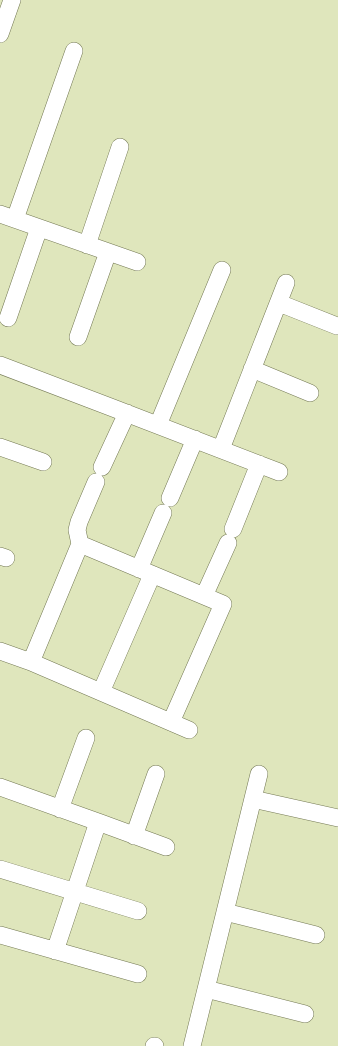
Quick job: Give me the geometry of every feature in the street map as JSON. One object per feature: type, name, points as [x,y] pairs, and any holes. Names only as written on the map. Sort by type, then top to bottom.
[{"type":"street","points":[[0,34],[12,0]]},
{"type":"street","points":[[74,51],[7,217],[137,262]]},
{"type":"street","points":[[87,245],[120,147]]},
{"type":"street","points":[[8,318],[39,228]]},
{"type":"street","points":[[78,337],[108,252]]},
{"type":"street","points":[[158,425],[222,270]]},
{"type":"street","points":[[221,449],[286,283]]},
{"type":"street","points":[[279,303],[337,326]]},
{"type":"street","points":[[0,365],[279,472]]},
{"type":"street","points":[[252,369],[310,394]]},
{"type":"street","points":[[32,662],[80,544],[77,530],[79,522],[127,413]]},
{"type":"street","points":[[170,498],[195,439]]},
{"type":"street","points":[[0,447],[43,462]]},
{"type":"street","points":[[204,596],[259,464]]},
{"type":"street","points":[[101,692],[146,572],[163,513]]},
{"type":"street","points":[[80,544],[223,604],[171,722]]},
{"type":"street","points":[[0,651],[32,662],[189,730]]},
{"type":"street","points":[[60,809],[86,738]]},
{"type":"street","points":[[134,836],[156,774]]},
{"type":"street","points":[[192,1046],[259,774]]},
{"type":"street","points":[[0,787],[166,847]]},
{"type":"street","points":[[253,799],[338,818]]},
{"type":"street","points":[[55,951],[98,822]]},
{"type":"street","points":[[0,869],[138,911]]},
{"type":"street","points":[[225,912],[316,935]]},
{"type":"street","points":[[0,935],[138,974]]},
{"type":"street","points":[[206,989],[305,1014]]}]
